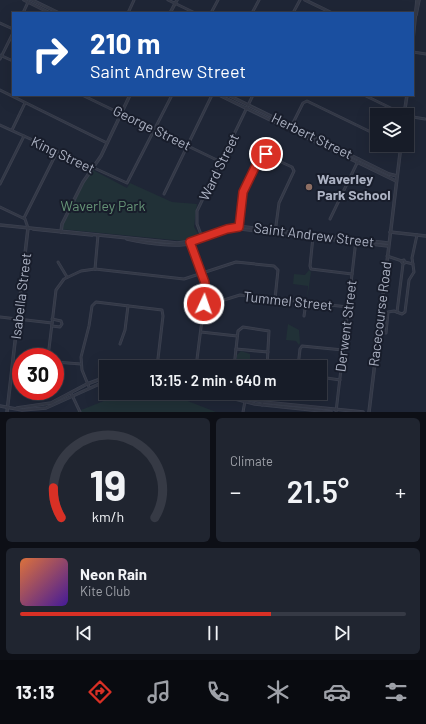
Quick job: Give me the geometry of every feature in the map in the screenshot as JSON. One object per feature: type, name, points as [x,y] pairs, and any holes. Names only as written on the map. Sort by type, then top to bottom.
[{"type":"street","points":[[24,0],[48,12]]},
{"type":"street","points":[[32,0],[57,12]]},
{"type":"street","points":[[128,12],[134,0]]},
{"type":"street","points":[[168,0],[193,12]]},
{"type":"street","points":[[170,12],[177,0]]},
{"type":"street","points":[[212,12],[218,0]]},
{"type":"street","points":[[253,12],[259,0]]},
{"type":"street","points":[[294,12],[300,0]]},
{"type":"street","points":[[305,0],[330,12]]},
{"type":"street","points":[[414,32],[418,0]]},
{"type":"street","points":[[23,12],[28,1]]},
{"type":"street","points":[[0,23],[12,29]]},
{"type":"street","points":[[0,59],[12,34]]},
{"type":"street","points":[[414,52],[426,54]]},
{"type":"street","points":[[1,55],[12,60]]},
{"type":"street","points":[[0,90],[107,143]]},
{"type":"street","name":"George Street","points":[[84,96],[221,162]]},
{"type":"street","points":[[61,231],[62,224],[83,182],[107,143],[130,96]]},
{"type":"street","points":[[155,130],[172,96]]},
{"type":"street","points":[[164,194],[212,96]]},
{"type":"street","name":"Herbert Street","points":[[221,96],[396,181]]},
{"type":"street","name":"Herbert Street","points":[[230,96],[397,176]]},
{"type":"street","name":"Ward Street","points":[[202,239],[197,224],[197,214],[252,96]]},
{"type":"street","points":[[366,96],[391,108]]},
{"type":"street","points":[[406,108],[407,96]]},
{"type":"street","points":[[290,129],[302,103],[307,101],[370,132]]},
{"type":"street","points":[[12,130],[25,103]]},
{"type":"street","points":[[414,117],[425,119]]},
{"type":"street","name":"King Street","points":[[0,125],[127,183],[155,130]]},
{"type":"street","points":[[0,184],[24,136]]},
{"type":"street","points":[[24,218],[57,152]]},
{"type":"street","name":"Racecourse Road","points":[[369,412],[400,152]]},
{"type":"street","points":[[239,228],[243,192],[260,157],[266,154],[290,166],[293,170],[279,203],[276,232]]},
{"type":"street","points":[[330,219],[359,159]]},
{"type":"street","points":[[0,207],[24,218],[28,228]]},
{"type":"street","name":"Saint Andrew Street","points":[[0,225],[177,243],[190,243],[227,229],[239,228],[388,245]]},
{"type":"street","name":"Isabella Street","points":[[8,412],[28,228]]},
{"type":"street","points":[[390,232],[426,236]]},
{"type":"street","points":[[95,269],[98,235]]},
{"type":"street","points":[[378,332],[386,333],[388,313],[391,311],[402,314],[405,312],[409,280],[414,272],[413,264],[417,235]]},
{"type":"street","points":[[313,236],[311,269],[352,274]]},
{"type":"street","name":"Derwent Street","points":[[336,411],[356,241]]},
{"type":"street","points":[[190,243],[206,288],[197,360]]},
{"type":"street","points":[[387,256],[413,264]]},
{"type":"street","points":[[397,312],[403,264],[402,261]]},
{"type":"street","points":[[58,262],[67,277]]},
{"type":"street","points":[[49,348],[56,290],[67,277],[84,270],[95,269],[184,279],[239,262],[274,266],[278,270],[275,299]]},
{"type":"street","name":"Tummel Street","points":[[204,304],[211,304],[237,295],[348,307]]},
{"type":"street","points":[[88,386],[81,364],[93,304],[98,302],[159,309],[163,313],[158,360]]},
{"type":"street","points":[[304,316],[306,302]]},
{"type":"street","points":[[120,344],[125,330],[128,306]]},
{"type":"street","points":[[0,317],[52,323]]},
{"type":"street","points":[[51,326],[60,327],[62,324],[61,321],[52,319]]},
{"type":"street","points":[[235,360],[238,329],[242,327],[268,330],[270,334],[267,360]]},
{"type":"street","points":[[201,332],[237,336]]},
{"type":"street","points":[[299,360],[300,348],[302,346],[343,350]]},
{"type":"street","points":[[236,349],[268,352]]},
{"type":"street","points":[[64,363],[81,364]]},
{"type":"street","points":[[327,379],[340,380]]},
{"type":"street","points":[[0,406],[16,408],[47,404],[99,381]]},
{"type":"street","points":[[88,386],[99,383]]},
{"type":"street","points":[[71,394],[80,412]]},
{"type":"street","points":[[243,412],[245,400],[321,410],[363,412]]},
{"type":"street","points":[[321,410],[331,412]]},
{"type":"green space","name":"Waverley Park","points":[[91,169],[127,188],[130,183],[172,202],[197,204],[194,227],[199,235],[188,241],[184,241],[60,229]]},
{"type":"green space","points":[[309,270],[311,272],[307,300],[308,286],[293,284],[294,274],[305,275]]},
{"type":"green space","points":[[288,324],[299,330],[299,345],[296,341],[286,340]]},
{"type":"green space","points":[[241,351],[250,354],[250,360],[237,360],[237,355]]},
{"type":"green space","points":[[106,400],[185,400],[216,412],[76,412]]},
{"type":"place","name":"Waverley Park School","points":[[309,187]]},
{"type":"route","points":[[204,304],[206,288],[205,283],[190,242],[227,229],[239,227],[243,192],[260,157],[266,154]]}]
